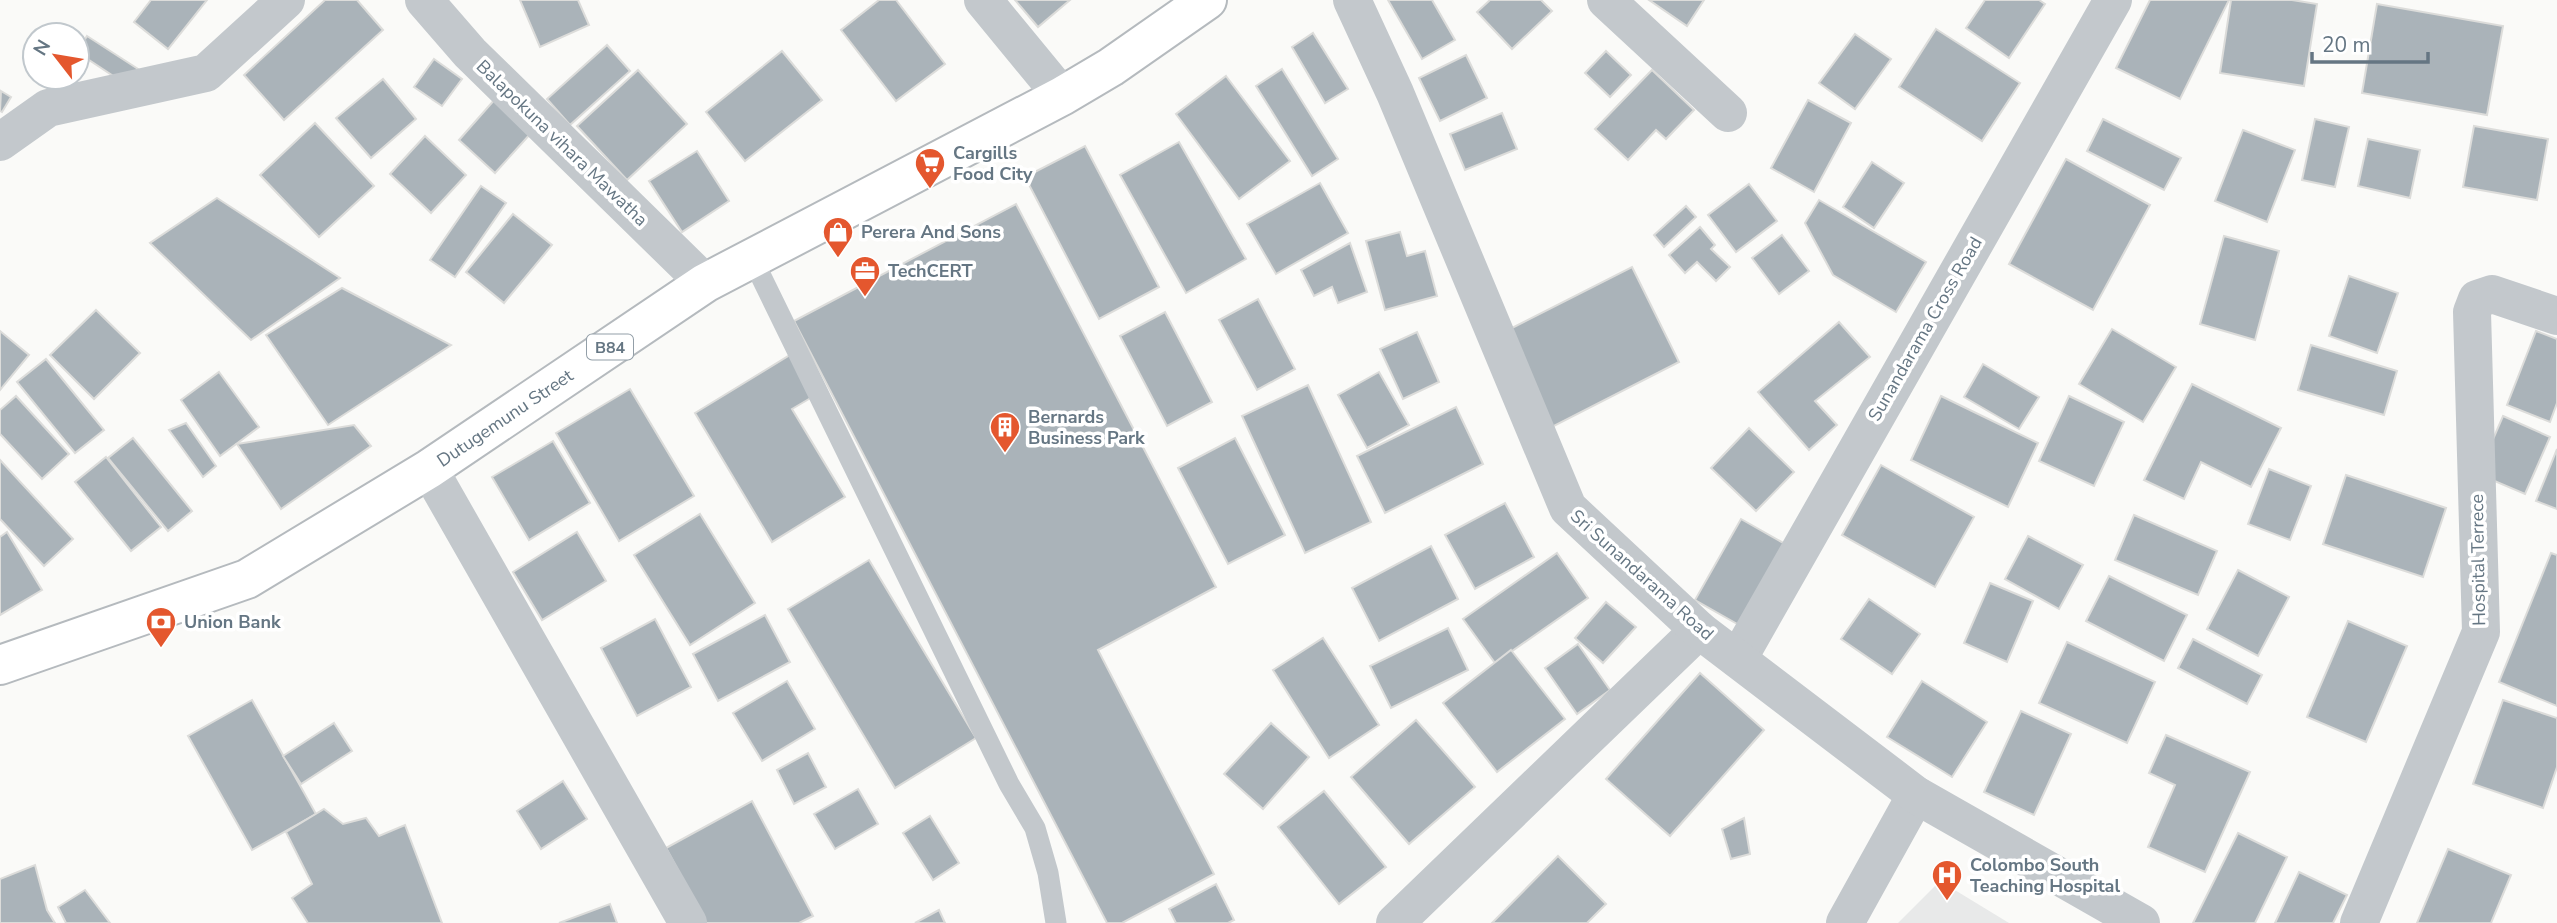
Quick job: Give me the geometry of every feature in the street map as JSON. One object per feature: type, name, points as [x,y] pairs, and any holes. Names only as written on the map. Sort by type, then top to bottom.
[{"type":"main road","name":"Dutugemunu Street","points":[[0,665],[247,579],[429,469],[705,283],[751,256],[1062,96],[1111,67],[1207,0]]},
{"type":"street","points":[[0,142],[48,108],[206,73],[286,0]]},
{"type":"street","name":"Balapokuna vihara Mawatha","points":[[424,0],[470,53],[705,283]]},
{"type":"street","points":[[983,0],[1062,96]]},
{"type":"street","name":"Sri Sunandarama Road","points":[[1352,0],[1395,93],[1568,508],[1699,629],[1916,795],[2141,923]]},
{"type":"street","points":[[1606,0],[1728,113]]},
{"type":"street","name":"Sunandarama Cross Road","points":[[1738,659],[2113,0]]},
{"type":"street","name":"Hospital Terrece","points":[[2359,923],[2481,632],[2472,312],[2477,299],[2492,294],[2557,316]]},
{"type":"street","points":[[429,469],[688,923]]},
{"type":"street","points":[[1395,923],[1699,629]]},
{"type":"street","points":[[1845,923],[1916,795]]},
{"type":"lane","points":[[751,256],[1009,785],[1035,828],[1048,873],[1056,923]]},
{"type":"shaded area","name":"Colombo South Teaching Hospital","points":[[1940,881],[2009,923],[1898,923]]},
{"type":"building","points":[[151,0],[207,0],[168,49],[134,22]]},
{"type":"building","points":[[325,0],[357,0],[383,30],[284,120],[244,75]]},
{"type":"building","points":[[520,0],[578,0],[589,25],[540,47]]},
{"type":"building","points":[[879,0],[896,0],[945,64],[896,101],[841,30]]},
{"type":"building","points":[[1015,0],[1070,0],[1038,27]]},
{"type":"building","points":[[1388,0],[1432,0],[1455,40],[1422,59]]},
{"type":"building","points":[[1490,0],[1541,0],[1552,11],[1512,49],[1477,12]]},
{"type":"building","points":[[1649,0],[1704,0],[1687,26]]},
{"type":"building","points":[[1985,0],[2039,0],[2045,4],[2009,58],[1966,28]]},
{"type":"building","points":[[2150,0],[2229,0],[2180,99],[2116,68]]},
{"type":"building","points":[[2231,0],[2292,0],[2317,4],[2304,86],[2220,73]]},
{"type":"building","points":[[2377,4],[2503,26],[2487,115],[2362,93]]},
{"type":"building","points":[[1936,29],[2020,83],[1982,141],[1899,87]]},
{"type":"building","points":[[1313,33],[1348,89],[1325,103],[1292,47]]},
{"type":"building","points":[[1855,34],[1891,59],[1855,109],[1819,83]]},
{"type":"building","points":[[91,39],[138,69],[127,85],[91,61]]},
{"type":"building","points":[[607,45],[630,71],[570,125],[547,99]]},
{"type":"building","points":[[782,51],[822,100],[745,161],[706,112]]},
{"type":"building","points":[[1606,51],[1631,75],[1610,97],[1585,73]]},
{"type":"building","points":[[1466,55],[1487,98],[1440,121],[1419,78]]},
{"type":"building","points":[[434,59],[462,79],[442,106],[414,87]]},
{"type":"building","points":[[1282,69],[1338,159],[1312,176],[1256,86]]},
{"type":"building","points":[[638,70],[687,124],[627,180],[577,126]]},
{"type":"building","points":[[1652,70],[1694,110],[1666,139],[1656,130],[1628,160],[1595,129]]},
{"type":"building","points":[[1226,76],[1290,161],[1239,199],[1176,114]]},
{"type":"building","points":[[383,79],[416,119],[371,158],[336,118]]},
{"type":"building","points":[[1,91],[11,97],[2,112],[0,111]]},
{"type":"building","points":[[496,98],[532,132],[495,173],[459,140]]},
{"type":"building","points":[[1808,100],[1851,123],[1814,192],[1771,168]]},
{"type":"building","points":[[1502,113],[1517,149],[1465,170],[1450,134]]},
{"type":"building","points":[[2103,119],[2181,158],[2164,190],[2087,151]]},
{"type":"building","points":[[2315,119],[2349,127],[2335,187],[2302,180]]},
{"type":"building","points":[[315,123],[374,186],[319,237],[260,175]]},
{"type":"building","points":[[2474,126],[2548,139],[2537,200],[2463,187]]},
{"type":"building","points":[[2243,130],[2295,150],[2267,222],[2215,201]]},
{"type":"building","points":[[425,136],[466,175],[431,213],[390,174]]},
{"type":"building","points":[[2368,139],[2420,150],[2410,198],[2358,186]]},
{"type":"building","points":[[1179,142],[1246,259],[1186,293],[1120,175]]},
{"type":"building","points":[[1085,146],[1159,287],[1099,319],[1025,177]]},
{"type":"building","points":[[697,151],[729,201],[682,232],[649,181]]},
{"type":"building","points":[[2066,159],[2150,205],[2093,310],[2009,264]]},
{"type":"building","points":[[1872,162],[1904,183],[1874,228],[1843,207]]},
{"type":"building","points":[[1320,183],[1348,233],[1276,274],[1247,224]]},
{"type":"building","points":[[1749,184],[1777,221],[1736,252],[1708,215]]},
{"type":"building","points":[[481,186],[506,203],[455,277],[430,260]]},
{"type":"building","points":[[217,198],[340,278],[251,340],[150,243]]},
{"type":"building","points":[[1819,200],[1926,262],[1896,312],[1833,275],[1805,223]]},
{"type":"building","name":"Bernards Business Park","points":[[1016,204],[1216,587],[1098,650],[1214,874],[1122,923],[1107,923],[794,321]]},
{"type":"building","points":[[1686,206],[1696,217],[1664,247],[1654,235]]},
{"type":"building","points":[[513,214],[552,245],[504,303],[466,272]]},
{"type":"building","points":[[1700,227],[1715,245],[1711,249],[1730,267],[1716,281],[1697,262],[1685,273],[1669,255]]},
{"type":"building","points":[[1400,232],[1407,256],[1425,251],[1437,296],[1385,310],[1366,241]]},
{"type":"building","points":[[1782,235],[1809,271],[1779,294],[1752,258]]},
{"type":"building","points":[[2224,236],[2279,251],[2255,340],[2200,324]]},
{"type":"building","points":[[1350,243],[1367,292],[1338,303],[1332,287],[1314,296],[1301,270]]},
{"type":"building","points":[[1632,267],[1679,362],[1550,428],[1502,333]]},
{"type":"building","points":[[2349,276],[2398,293],[2377,353],[2329,336]]},
{"type":"building","points":[[342,288],[451,345],[328,425],[266,335]]},
{"type":"building","points":[[1258,299],[1295,369],[1257,390],[1219,320]]},
{"type":"building","points":[[96,310],[140,353],[94,399],[50,355]]},
{"type":"building","points":[[1165,312],[1212,402],[1167,426],[1120,336]]},
{"type":"building","points":[[1839,322],[1870,357],[1815,401],[1837,425],[1809,450],[1758,392]]},
{"type":"building","points":[[2112,329],[2176,367],[2143,422],[2079,384]]},
{"type":"building","points":[[0,331],[29,355],[0,390]]},
{"type":"building","points":[[2536,331],[2557,339],[2557,403],[2550,422],[2507,405]]},
{"type":"building","points":[[1417,332],[1439,382],[1403,399],[1380,349]]},
{"type":"building","points":[[2311,345],[2397,371],[2384,415],[2298,390]]},
{"type":"building","points":[[790,355],[814,396],[792,409],[845,497],[772,542],[695,413]]},
{"type":"building","points":[[46,359],[104,430],[75,453],[17,382]]},
{"type":"building","points":[[1983,364],[2039,397],[2019,429],[1964,397]]},
{"type":"building","points":[[219,372],[259,427],[220,456],[181,400]]},
{"type":"building","points":[[1379,372],[1409,425],[1367,448],[1338,395]]},
{"type":"building","points":[[2192,384],[2281,428],[2251,487],[2201,462],[2184,499],[2144,480]]},
{"type":"building","points":[[1308,385],[1371,522],[1305,553],[1242,416]]},
{"type":"building","points":[[630,389],[694,496],[619,541],[556,433]]},
{"type":"building","points":[[16,396],[69,454],[42,479],[0,434],[0,410]]},
{"type":"building","points":[[1941,396],[2038,443],[2008,507],[1911,460]]},
{"type":"building","points":[[2069,396],[2124,422],[2094,486],[2039,461]]},
{"type":"building","points":[[1456,407],[1483,464],[1385,513],[1357,456]]},
{"type":"building","points":[[2503,416],[2550,437],[2525,494],[2478,474]]},
{"type":"building","points":[[186,423],[216,466],[203,477],[169,430]]},
{"type":"building","points":[[354,425],[371,446],[281,509],[237,444]]},
{"type":"building","points":[[1749,428],[1794,472],[1756,511],[1711,468]]},
{"type":"building","points":[[133,438],[192,511],[168,531],[108,458]]},
{"type":"building","points":[[1235,438],[1285,535],[1228,564],[1178,468]]},
{"type":"building","points":[[553,441],[590,503],[529,540],[492,477]]},
{"type":"building","points":[[2557,449],[2557,509],[2536,501]]},
{"type":"building","points":[[106,457],[161,527],[131,551],[75,482]]},
{"type":"building","points":[[0,460],[73,539],[44,566],[0,519]]},
{"type":"building","points":[[1881,465],[1974,517],[1935,587],[1842,535]]},
{"type":"building","points":[[2269,469],[2311,486],[2290,540],[2248,524]]},
{"type":"building","points":[[2346,475],[2446,508],[2423,577],[2323,544]]},
{"type":"building","points":[[1505,503],[1534,557],[1475,589],[1445,535]]},
{"type":"building","points":[[700,514],[755,603],[690,645],[634,555]]},
{"type":"building","points":[[2134,515],[2217,551],[2198,595],[2115,560]]},
{"type":"building","points":[[1741,519],[1785,544],[1739,625],[1695,600]]},
{"type":"building","points":[[7,532],[42,590],[0,615],[0,537]]},
{"type":"building","points":[[577,532],[606,581],[542,620],[513,572]]},
{"type":"building","points":[[2028,536],[2083,565],[2059,609],[2005,579]]},
{"type":"building","points":[[1431,546],[1458,599],[1379,641],[1352,588]]},
{"type":"building","points":[[1557,553],[1588,598],[1495,663],[1463,619]]},
{"type":"building","points":[[2551,553],[2557,555],[2557,706],[2499,682]]},
{"type":"building","points":[[869,560],[976,738],[895,788],[788,609]]},
{"type":"building","points":[[2238,570],[2289,597],[2258,656],[2207,629]]},
{"type":"building","points":[[2109,576],[2187,615],[2164,661],[2086,621]]},
{"type":"building","points":[[1990,583],[2033,601],[2007,662],[1964,643]]},
{"type":"building","points":[[1869,599],[1920,634],[1892,674],[1841,639]]},
{"type":"building","points":[[1606,602],[1636,627],[1603,663],[1575,638]]},
{"type":"building","points":[[765,615],[790,662],[718,701],[693,654]]},
{"type":"building","points":[[655,619],[691,687],[637,716],[601,648]]},
{"type":"building","points":[[2348,621],[2407,646],[2366,742],[2307,717]]},
{"type":"building","points":[[1448,628],[1468,670],[1391,708],[1370,666]]},
{"type":"building","points":[[1323,638],[1379,725],[1329,758],[1273,670]]},
{"type":"building","points":[[2193,639],[2262,675],[2247,704],[2178,668]]},
{"type":"building","points":[[2067,642],[2155,682],[2127,743],[2039,703]]},
{"type":"building","points":[[1578,644],[1610,690],[1577,714],[1545,668]]},
{"type":"building","points":[[1511,650],[1565,719],[1497,772],[1443,703]]},
{"type":"building","points":[[1700,673],[1764,730],[1670,836],[1606,779]]},
{"type":"building","points":[[787,681],[815,729],[762,761],[733,713]]},
{"type":"building","points":[[1922,681],[1987,722],[1952,777],[1887,737]]},
{"type":"building","points":[[252,700],[316,814],[252,850],[188,736]]},
{"type":"building","points":[[2503,700],[2557,718],[2557,767],[2543,808],[2473,784]]},
{"type":"building","points":[[2021,711],[2071,734],[2034,815],[1984,792]]},
{"type":"building","points":[[1416,720],[1475,787],[1409,844],[1351,777]]},
{"type":"building","points":[[334,723],[352,751],[301,784],[283,756]]},
{"type":"building","points":[[1271,723],[1309,757],[1263,809],[1224,774]]},
{"type":"building","points":[[2166,735],[2250,772],[2205,872],[2148,847],[2175,785],[2149,773]]},
{"type":"building","points":[[808,753],[826,787],[794,804],[777,770]]},
{"type":"building","points":[[563,781],[587,819],[541,849],[517,811]]},
{"type":"building","points":[[858,789],[878,824],[835,849],[814,814]]},
{"type":"building","points":[[1324,791],[1386,867],[1339,904],[1278,827]]},
{"type":"building","points":[[752,801],[813,916],[799,923],[706,923],[666,848]]},
{"type":"building","points":[[324,809],[343,824],[366,818],[379,836],[405,825],[442,923],[308,923],[292,898],[312,884],[286,832]]},
{"type":"building","points":[[930,816],[959,863],[933,880],[903,833]]},
{"type":"building","points":[[1744,818],[1750,854],[1731,859],[1722,829]]},
{"type":"building","points":[[2238,833],[2287,857],[2255,923],[2193,923]]},
{"type":"building","points":[[2448,849],[2511,875],[2491,923],[2417,923]]},
{"type":"building","points":[[1558,856],[1606,904],[1587,923],[1492,923]]},
{"type":"building","points":[[35,865],[47,910],[55,923],[0,923],[0,879]]},
{"type":"building","points":[[2299,872],[2347,895],[2333,923],[2275,923]]},
{"type":"building","points":[[1216,884],[1234,920],[1228,923],[1176,923],[1169,909]]},
{"type":"building","points":[[85,890],[110,923],[66,923],[58,907]]},
{"type":"building","points":[[610,904],[617,923],[559,923]]},
{"type":"building","points":[[939,910],[945,923],[915,923]]},
{"type":"place","name":"Cargills Food City","points":[[930,190]]},
{"type":"place","name":"Perera And Sons","points":[[838,259]]},
{"type":"place","name":"TechCERT","points":[[865,298]]},
{"type":"place","name":"Bernards Business Park","points":[[1005,454]]},
{"type":"place","name":"Union Bank","points":[[161,649]]},
{"type":"place","name":"Colombo South Teaching Hospital","points":[[1947,902]]}]
